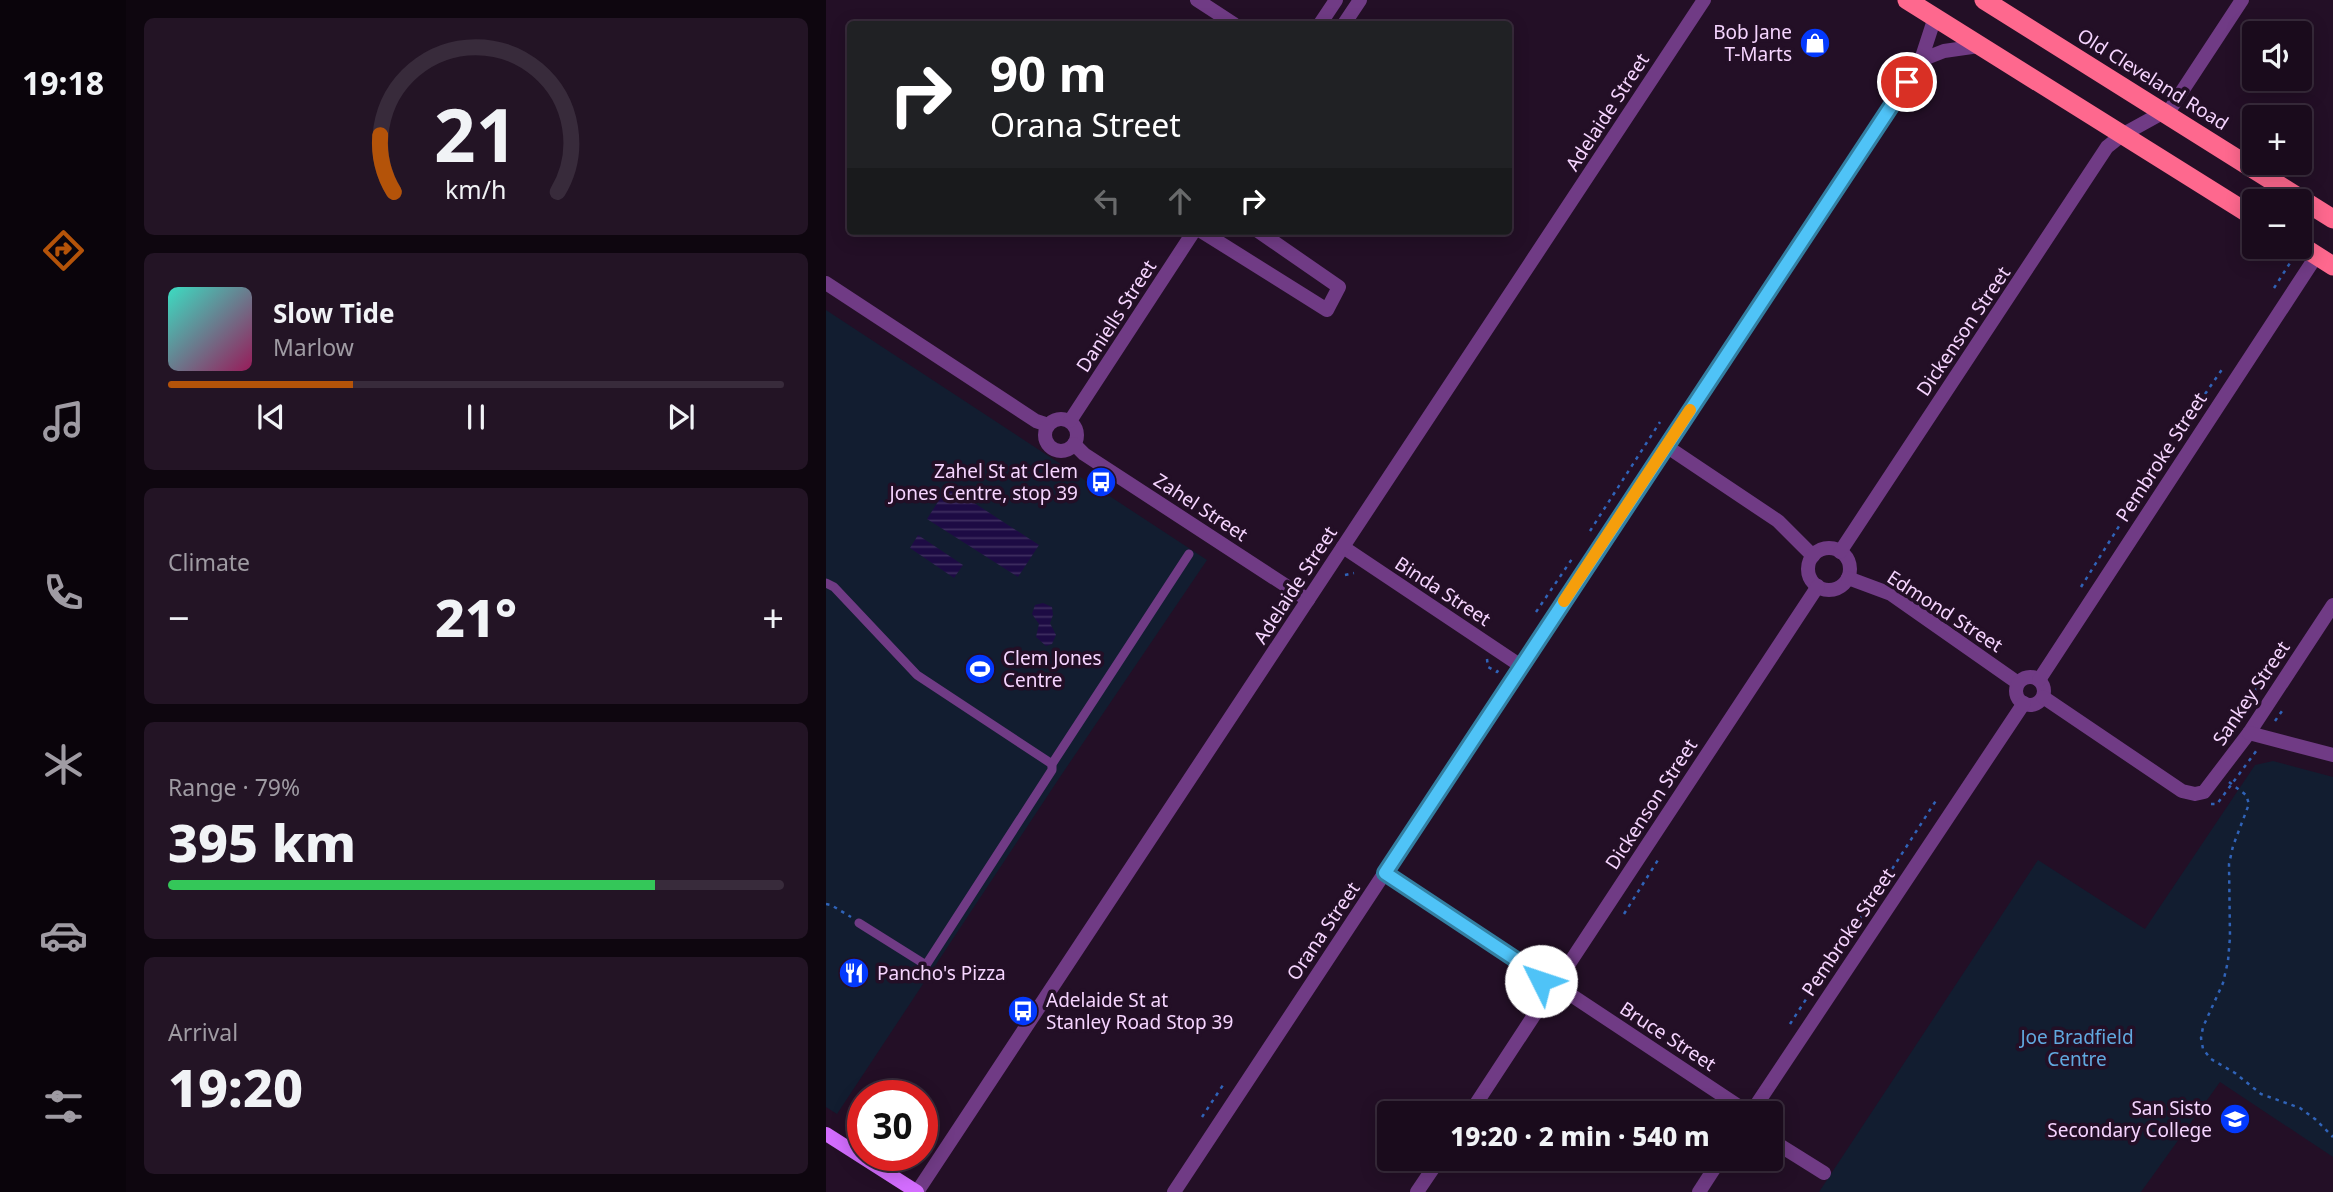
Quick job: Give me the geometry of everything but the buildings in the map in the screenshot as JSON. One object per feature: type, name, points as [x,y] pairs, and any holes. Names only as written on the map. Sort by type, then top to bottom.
[{"type":"highway","points":[[1908,0],[2242,210]]},
{"type":"highway","name":"Old Cleveland Road","points":[[1984,0],[2333,219]]},
{"type":"main road","points":[[826,1134],[917,1192]]},
{"type":"street","points":[[1197,0],[1229,21]]},
{"type":"street","points":[[1322,21],[1336,0]]},
{"type":"street","points":[[1346,21],[1360,0]]},
{"type":"street","name":"Adelaide Street","points":[[917,1192],[1704,0]]},
{"type":"street","points":[[2165,113],[2242,0]]},
{"type":"street","name":"Orana Street","points":[[1174,1192],[1921,60],[1935,17]]},
{"type":"street","points":[[1921,60],[1944,51],[1979,46]]},
{"type":"street","name":"Dickenson Street","points":[[1840,552],[2107,147],[2122,135],[2165,113]]},
{"type":"street","name":"Daniells Street","points":[[1070,421],[1191,235]]},
{"type":"street","points":[[1207,235],[1327,310],[1339,287],[1264,235]]},
{"type":"street","name":"Pembroke Street","points":[[2039,680],[2325,260]]},
{"type":"street","points":[[826,283],[1036,421],[1048,425]]},
{"type":"street","points":[[1055,420],[1070,421],[1076,428],[1074,444],[1062,451],[1049,445],[1046,439],[1048,425],[1055,420]]},
{"type":"street","name":"Zahel Street","points":[[1074,444],[1084,454],[1308,600]]},
{"type":"street","points":[[1666,446],[1778,521],[1813,556]]},
{"type":"street","name":"Binda Street","points":[[1343,547],[1521,666]]},
{"type":"street","points":[[1824,549],[1840,552],[1850,567],[1848,578],[1838,588],[1825,590],[1818,586],[1810,578],[1808,571],[1813,556],[1824,549]]},
{"type":"street","name":"Edmond Street","points":[[1848,578],[1891,594],[2018,683]]},
{"type":"street","name":"Dickenson Street","points":[[1563,972],[1818,586]]},
{"type":"street","name":"Sankey Street","points":[[2043,697],[2182,791],[2195,794],[2204,792],[2249,733],[2333,606]]},
{"type":"street","points":[[2025,677],[2039,680],[2044,688],[2043,697],[2032,705],[2024,703],[2017,697],[2018,683],[2025,677]]},
{"type":"street","name":"Pembroke Street","points":[[1758,1101],[2024,703]]},
{"type":"street","points":[[2249,733],[2333,755]]},
{"type":"street","points":[[1385,873],[1542,977]]},
{"type":"street","points":[[1553,970],[1563,972],[1568,983],[1565,991],[1558,996],[1548,994],[1541,986],[1542,977],[1553,970]]},
{"type":"street","name":"Bruce Street","points":[[1565,991],[1732,1101]]},
{"type":"street","points":[[1478,1101],[1548,994]]},
{"type":"street","points":[[1783,1147],[1824,1173]]},
{"type":"street","points":[[1418,1192],[1432,1171]]},
{"type":"street","points":[[1699,1192],[1713,1171]]},
{"type":"lane","points":[[859,923],[926,965],[1052,771],[1052,764],[1189,554]]},
{"type":"lane","points":[[826,583],[834,587],[917,676],[1052,764]]},
{"type":"path","points":[[2274,288],[2290,263]]},
{"type":"path","points":[[2176,436],[2223,368]]},
{"type":"path","points":[[1590,531],[1660,422]]},
{"type":"path","points":[[2081,587],[2131,507]]},
{"type":"path","points":[[1536,612],[1572,559]]},
{"type":"path","points":[[2227,732],[2270,668]]},
{"type":"path","points":[[2276,721],[2282,711]]},
{"type":"path","points":[[2219,775],[2240,788],[2249,804],[2229,863],[2228,961],[2222,984],[2203,1027],[2203,1049],[2211,1059],[2235,1073],[2261,1094],[2300,1108],[2333,1137]]},
{"type":"path","points":[[1860,919],[1937,799]]},
{"type":"path","points":[[1624,914],[1658,860]]},
{"type":"path","points":[[826,904],[859,923]]},
{"type":"path","points":[[1790,1024],[1826,967]]},
{"type":"path","points":[[1202,1117],[1225,1082]]},
{"type":"green space","name":"Clem Jones Centre","points":[[826,310],[1207,560],[859,1080],[847,1080],[847,1099],[837,1114],[826,1107]]},
{"type":"green space","name":"Joe Bradfield Centre","points":[[2273,761],[2333,777],[2333,1157],[2220,1082],[2141,1192],[1819,1192],[2038,860],[2145,929],[2255,765]]},
{"type":"shaded area","points":[[948,486],[1039,545],[1018,577],[927,519]]},
{"type":"shaded area","points":[[918,535],[963,565],[954,578],[910,548]]},
{"type":"shaded area","points":[[1043,603],[1052,607],[1050,623],[1056,635],[1052,644],[1046,646],[1036,637],[1039,624],[1032,614],[1035,605]]},
{"type":"slow traffic","points":[[1564,601],[1690,410]]},
{"type":"place","name":"Bob Jane T-Marts","points":[[1815,43]]},
{"type":"place","name":"Zahel St at Clem Jones Centre, stop 39","points":[[1101,482]]},
{"type":"place","name":"Clem Jones Centre","points":[[980,669]]},
{"type":"place","name":"Pancho's Pizza","points":[[854,973]]},
{"type":"place","name":"Adelaide St at Stanley Road Stop 39","points":[[1023,1011]]},
{"type":"place","name":"San Sisto Secondary College","points":[[2235,1119]]},
{"type":"route","points":[[1541,981],[1542,977],[1385,873],[1907,82]]}]
